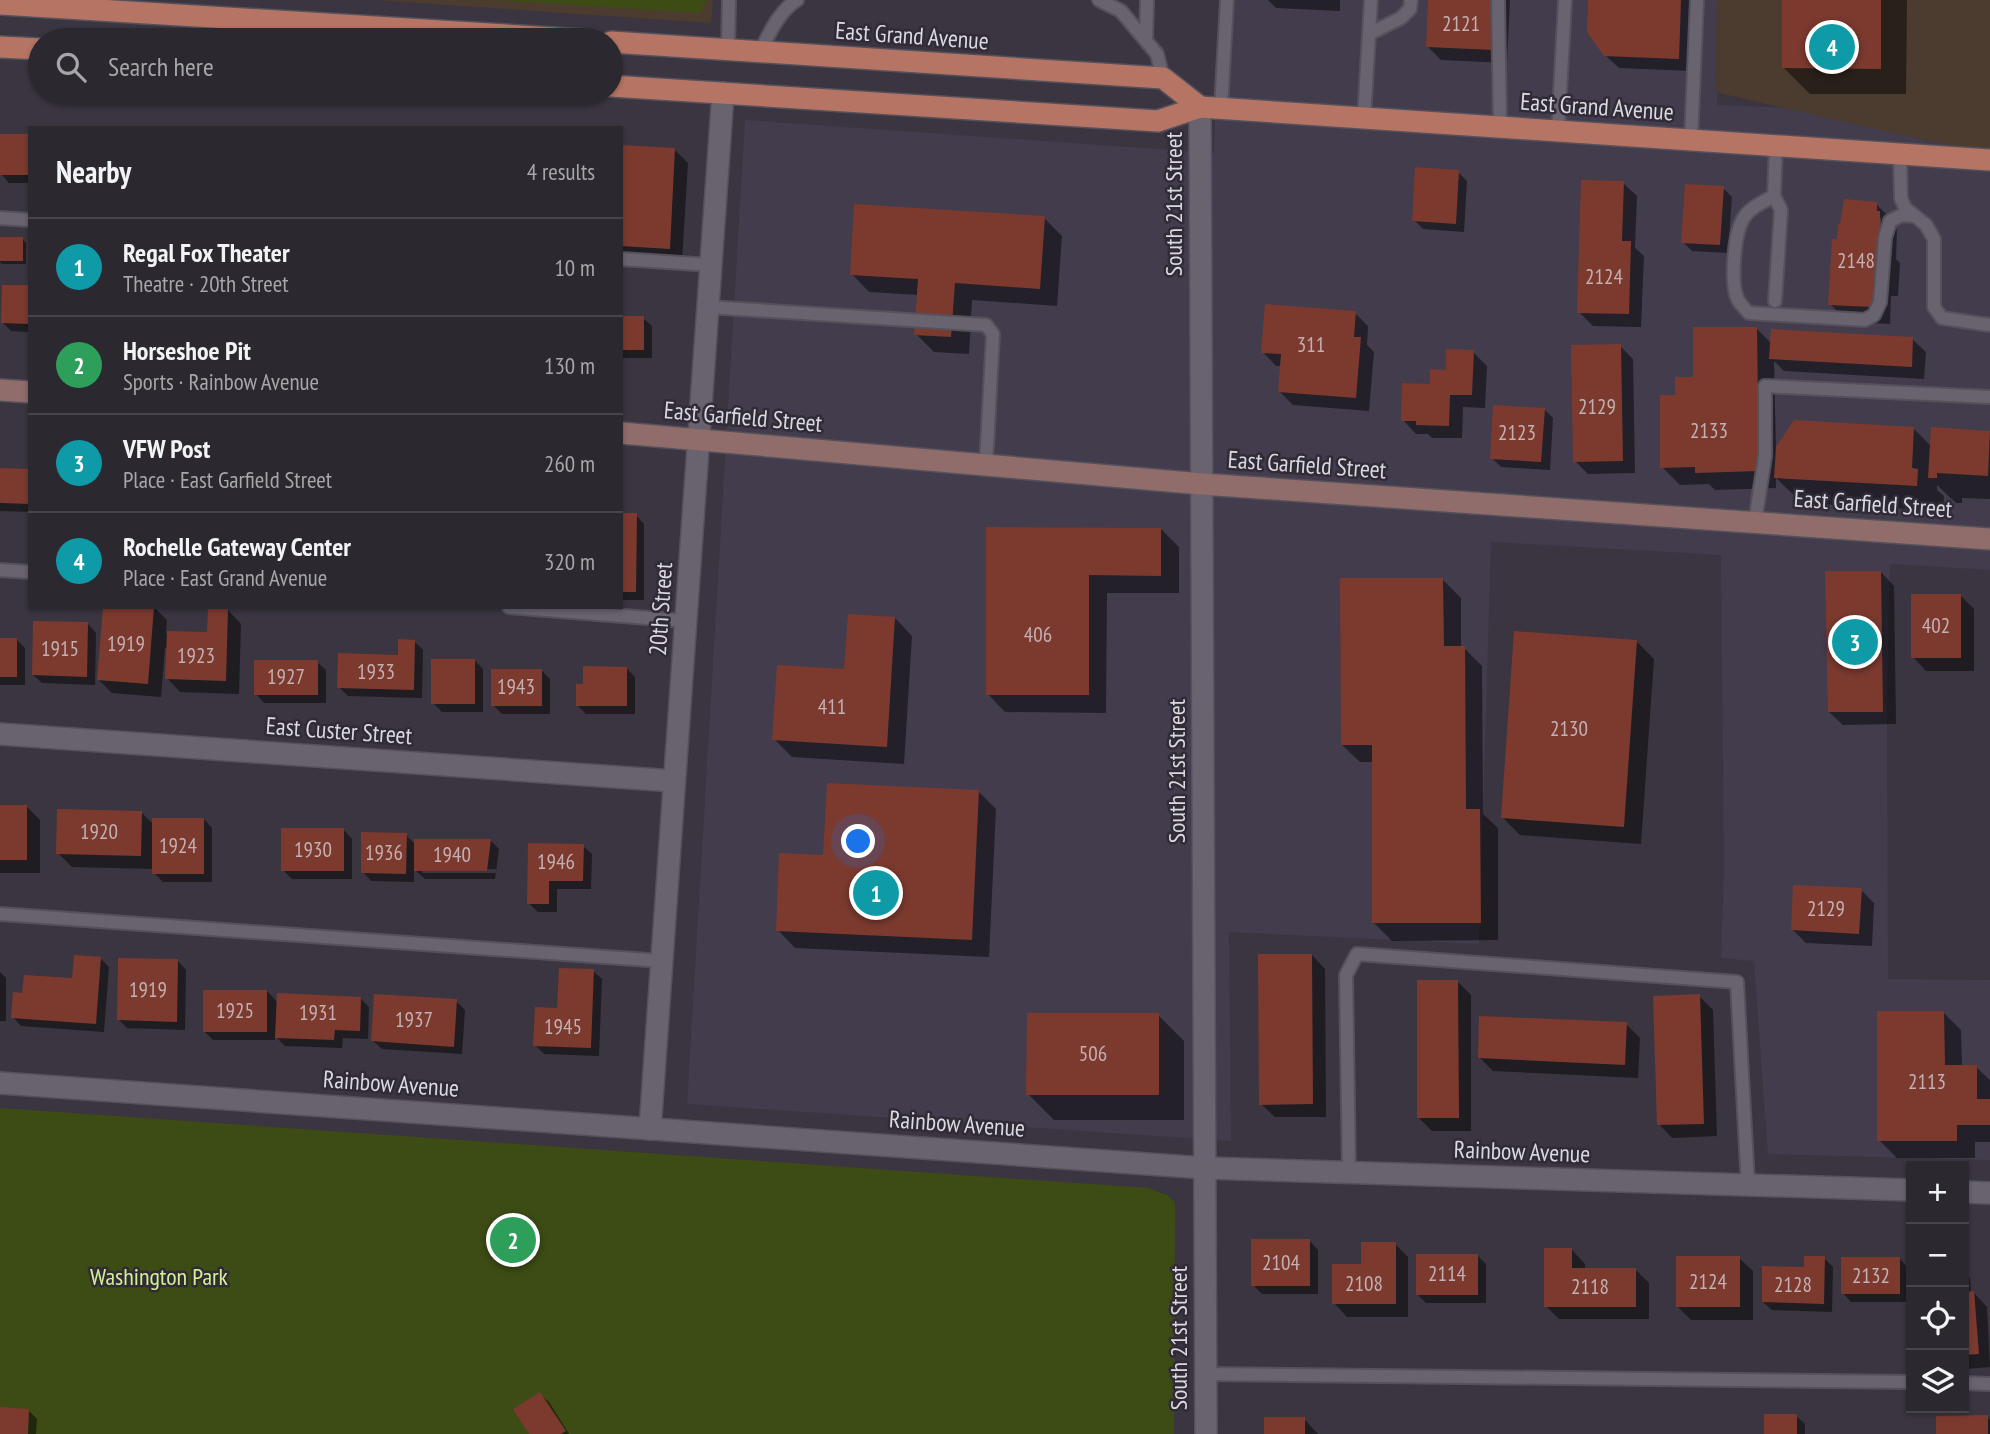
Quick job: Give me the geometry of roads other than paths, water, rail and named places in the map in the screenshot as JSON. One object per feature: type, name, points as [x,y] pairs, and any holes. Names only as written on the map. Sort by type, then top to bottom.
[{"type":"main road","points":[[0,4],[390,28]]},
{"type":"main road","name":"East Grand Avenue","points":[[623,43],[1163,78]]},
{"type":"main road","points":[[0,47],[28,48]]},
{"type":"main road","points":[[1163,78],[1210,108]]},
{"type":"main road","name":"East Grand Avenue","points":[[623,87],[1158,121],[1210,108],[1990,160]]},
{"type":"street","name":"20th Street","points":[[650,1129],[723,93]]},
{"type":"street","name":"South 21st Street","points":[[1206,1434],[1202,484],[1210,108]]},
{"type":"street","points":[[0,390],[28,392]]},
{"type":"street","name":"East Garfield Street","points":[[623,433],[1202,484],[1990,539]]},
{"type":"street","name":"East Custer Street","points":[[0,734],[674,781]]},
{"type":"street","name":"Rainbow Avenue","points":[[0,1083],[1205,1168],[1906,1190]]},
{"type":"street","points":[[1969,1192],[1990,1193]]},
{"type":"lane","points":[[728,50],[729,0]]},
{"type":"lane","points":[[760,52],[774,26],[790,4],[797,0]]},
{"type":"lane","points":[[1099,0],[1121,11],[1146,40],[1157,54],[1163,78]]},
{"type":"lane","points":[[1146,40],[1147,0]]},
{"type":"lane","points":[[1210,108],[1227,0]]},
{"type":"lane","points":[[1364,118],[1371,0]]},
{"type":"lane","points":[[1369,34],[1401,19],[1410,9],[1411,0]]},
{"type":"lane","points":[[1498,0],[1500,127]]},
{"type":"lane","points":[[1558,131],[1565,0]]},
{"type":"lane","points":[[1691,139],[1697,0]]},
{"type":"lane","points":[[1775,301],[1781,210],[1773,196],[1776,145]]},
{"type":"lane","points":[[1900,153],[1901,198],[1905,208],[1926,225],[1934,239],[1934,307],[1942,317],[1990,325]]},
{"type":"lane","points":[[1773,196],[1753,208],[1742,219],[1736,244],[1734,284],[1739,301],[1749,313],[1865,320],[1874,315],[1880,302],[1885,238],[1890,221],[1902,215],[1914,216]]},
{"type":"lane","points":[[0,218],[28,220]]},
{"type":"lane","points":[[623,259],[711,265]]},
{"type":"lane","points":[[708,307],[986,325],[993,334],[986,465]]},
{"type":"lane","points":[[1755,522],[1765,456],[1765,386],[1990,397]]},
{"type":"lane","points":[[0,570],[28,572]]},
{"type":"lane","points":[[534,609],[686,621]]},
{"type":"lane","points":[[0,914],[662,961]]},
{"type":"lane","points":[[1349,1173],[1346,975],[1357,954],[1737,982],[1748,1185]]},
{"type":"lane","points":[[1206,1374],[1906,1382]]},
{"type":"lane","points":[[1969,1383],[1990,1384]]},
{"type":"place","name":"Rochelle Gateway Center","points":[[1832,47]]},
{"type":"place","name":"VFW Post","points":[[1855,642]]},
{"type":"place","name":"Regal Fox Theater","points":[[876,893]]},
{"type":"place","name":"Horseshoe Pit","points":[[513,1240]]},
{"type":"park label","name":"Washington Park","points":[[159,1277]]}]
